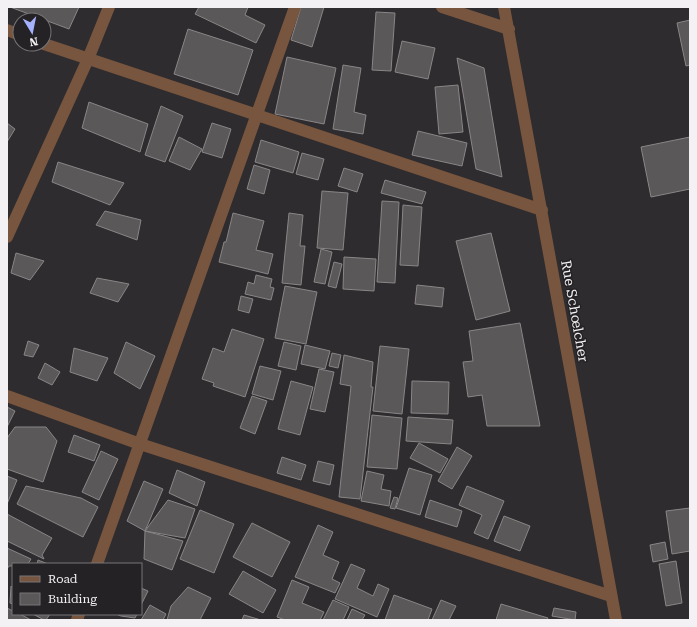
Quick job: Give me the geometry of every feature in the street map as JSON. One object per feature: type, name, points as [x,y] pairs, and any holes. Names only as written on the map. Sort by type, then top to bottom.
[{"type":"street","points":[[7,237],[88,59],[109,7]]},
{"type":"street","points":[[97,563],[295,7]]},
{"type":"street","points":[[442,7],[509,29]]},
{"type":"street","name":"Rue Schœlcher","points":[[504,7],[616,620]]},
{"type":"street","points":[[52,47],[542,210]]},
{"type":"street","points":[[7,396],[140,444],[611,596]]},
{"type":"building","points":[[10,7],[79,7],[69,29],[52,23],[52,12],[23,12]]},
{"type":"building","points":[[199,7],[248,7],[245,15],[265,25],[256,43],[195,14]]},
{"type":"building","points":[[301,7],[324,7],[312,47],[291,40]]},
{"type":"building","points":[[376,12],[395,13],[391,71],[372,70]]},
{"type":"building","points":[[690,20],[690,65],[686,66],[677,23]]},
{"type":"building","points":[[188,29],[253,50],[238,95],[174,74]]},
{"type":"building","points":[[402,41],[435,48],[428,79],[395,72]]},
{"type":"building","points":[[287,57],[336,68],[324,124],[275,114]]},
{"type":"building","points":[[457,58],[484,68],[502,177],[476,169]]},
{"type":"building","points":[[343,65],[361,68],[354,112],[366,115],[363,134],[333,129]]},
{"type":"building","points":[[458,85],[463,132],[439,134],[435,87]]},
{"type":"building","points":[[89,102],[148,124],[140,152],[82,128]]},
{"type":"building","points":[[161,106],[183,116],[165,162],[145,155]]},
{"type":"building","points":[[7,123],[15,129],[7,142]]},
{"type":"building","points":[[212,123],[231,129],[222,158],[202,152]]},
{"type":"building","points":[[418,131],[467,143],[462,166],[412,155]]},
{"type":"building","points":[[179,137],[202,149],[190,170],[169,161]]},
{"type":"building","points":[[690,137],[690,189],[651,197],[641,147]]},
{"type":"building","points":[[261,140],[299,152],[293,173],[255,162]]},
{"type":"building","points":[[302,153],[324,159],[318,180],[296,174]]},
{"type":"building","points":[[58,162],[124,183],[110,205],[52,182]]},
{"type":"building","points":[[254,165],[270,170],[264,194],[247,189]]},
{"type":"building","points":[[344,168],[363,174],[357,192],[338,186]]},
{"type":"building","points":[[385,180],[426,192],[422,204],[381,193]]},
{"type":"building","points":[[322,191],[348,193],[343,250],[317,248]]},
{"type":"building","points":[[382,201],[399,202],[395,283],[377,282]]},
{"type":"building","points":[[403,205],[422,207],[418,266],[400,265]]},
{"type":"building","points":[[105,211],[141,220],[137,240],[96,225]]},
{"type":"building","points":[[233,213],[264,221],[256,250],[273,254],[268,274],[219,262],[224,242],[226,242]]},
{"type":"building","points":[[289,213],[303,215],[300,246],[305,246],[301,285],[282,283]]},
{"type":"building","points":[[491,233],[510,311],[476,320],[456,241]]},
{"type":"building","points":[[321,249],[332,252],[325,284],[314,282]]},
{"type":"building","points":[[16,253],[44,261],[30,280],[11,273]]},
{"type":"building","points":[[344,257],[376,259],[374,291],[343,289]]},
{"type":"building","points":[[334,262],[342,264],[336,288],[328,286]]},
{"type":"building","points":[[256,275],[272,279],[270,287],[274,288],[271,300],[245,294],[248,282],[254,284]]},
{"type":"building","points":[[97,278],[129,284],[118,302],[90,293]]},
{"type":"building","points":[[417,285],[444,288],[442,307],[415,304]]},
{"type":"building","points":[[285,286],[317,292],[306,344],[275,338]]},
{"type":"building","points":[[241,296],[253,299],[249,313],[238,310]]},
{"type":"building","points":[[520,323],[540,426],[487,426],[482,395],[468,397],[463,362],[473,361],[469,331]]},
{"type":"building","points":[[232,329],[264,339],[245,397],[213,386],[214,383],[202,379],[213,348],[224,352]]},
{"type":"building","points":[[28,341],[39,345],[33,357],[24,355]]},
{"type":"building","points":[[126,342],[155,356],[140,389],[114,373]]},
{"type":"building","points":[[284,342],[301,346],[296,370],[278,366]]},
{"type":"building","points":[[305,345],[330,351],[325,369],[301,364]]},
{"type":"building","points":[[380,346],[409,349],[402,414],[373,411]]},
{"type":"building","points":[[74,348],[108,358],[97,381],[70,372]]},
{"type":"building","points":[[332,353],[341,355],[338,368],[329,366]]},
{"type":"building","points":[[344,355],[373,362],[371,387],[373,387],[360,499],[339,497],[351,386],[340,384]]},
{"type":"building","points":[[45,363],[60,372],[52,385],[38,378]]},
{"type":"building","points":[[260,366],[281,371],[273,400],[252,394]]},
{"type":"building","points":[[319,369],[334,372],[325,412],[310,409]]},
{"type":"building","points":[[291,381],[313,387],[300,435],[278,429]]},
{"type":"building","points":[[412,381],[449,382],[448,414],[411,413]]},
{"type":"building","points":[[252,396],[267,401],[255,434],[240,428]]},
{"type":"building","points":[[7,407],[15,411],[7,427]]},
{"type":"building","points":[[372,415],[402,418],[397,469],[367,467]]},
{"type":"building","points":[[408,417],[453,420],[451,444],[406,441]]},
{"type":"building","points":[[15,427],[46,427],[57,441],[43,482],[7,469],[7,438]]},
{"type":"building","points":[[74,435],[100,445],[94,461],[68,452]]},
{"type":"building","points":[[419,443],[448,459],[440,473],[410,458]]},
{"type":"building","points":[[457,447],[472,456],[452,489],[438,481]]},
{"type":"building","points":[[101,451],[118,459],[99,500],[82,492]]},
{"type":"building","points":[[282,457],[306,465],[301,480],[277,473]]},
{"type":"building","points":[[318,461],[334,465],[330,485],[313,481]]},
{"type":"building","points":[[409,468],[432,475],[420,515],[396,508]]},
{"type":"building","points":[[177,470],[205,482],[197,506],[169,493]]},
{"type":"building","points":[[367,471],[384,475],[381,489],[391,491],[389,506],[361,501]]},
{"type":"building","points":[[7,476],[17,480],[7,504]]},
{"type":"building","points":[[144,481],[163,489],[145,531],[127,521]]},
{"type":"building","points":[[26,486],[81,498],[98,507],[83,537],[17,504]]},
{"type":"building","points":[[467,486],[504,501],[488,539],[474,533],[482,515],[459,505]]},
{"type":"building","points":[[394,497],[398,498],[395,509],[390,508]]},
{"type":"building","points":[[168,500],[195,509],[185,538],[145,531]]},
{"type":"building","points":[[430,500],[462,511],[457,527],[425,517]]},
{"type":"building","points":[[690,508],[690,551],[672,554],[666,511]]},
{"type":"building","points":[[200,510],[234,524],[214,573],[180,559]]},
{"type":"building","points":[[7,514],[52,538],[42,555],[44,559],[7,541]]},
{"type":"building","points":[[504,516],[530,526],[520,551],[494,541]]},
{"type":"building","points":[[252,523],[290,542],[272,577],[233,557]]},
{"type":"building","points":[[318,525],[333,532],[323,555],[339,562],[332,579],[340,583],[335,593],[295,577]]},
{"type":"building","points":[[145,531],[183,541],[172,570],[144,559]]},
{"type":"building","points":[[665,542],[668,559],[653,562],[650,545]]},
{"type":"building","points":[[7,548],[31,559],[29,563],[12,563],[12,566],[9,566],[7,569]]},
{"type":"building","points":[[38,560],[46,563],[37,563]]},
{"type":"building","points":[[676,561],[682,603],[666,606],[659,564]]},
{"type":"building","points":[[351,564],[365,570],[357,588],[373,596],[378,584],[389,589],[377,617],[335,599]]},
{"type":"building","points":[[243,571],[276,590],[263,613],[229,594]]},
{"type":"building","points":[[292,580],[309,587],[302,603],[324,612],[320,620],[285,620],[277,617]]},
{"type":"building","points":[[11,586],[12,604],[10,603]]},
{"type":"building","points":[[188,587],[211,598],[200,620],[167,620],[171,606]]},
{"type":"building","points":[[142,588],[148,591],[142,603]]},
{"type":"building","points":[[394,595],[432,609],[428,620],[385,620]]},
{"type":"building","points":[[333,600],[349,607],[343,620],[323,620]]},
{"type":"building","points":[[441,600],[456,606],[449,620],[432,620]]},
{"type":"building","points":[[501,604],[548,618],[547,620],[496,620]]},
{"type":"building","points":[[150,605],[166,614],[163,620],[141,620]]},
{"type":"building","points":[[7,608],[12,610],[12,615],[22,615],[31,620],[7,620]]},
{"type":"building","points":[[554,608],[576,612],[575,620],[552,616]]},
{"type":"building","points":[[352,609],[365,615],[362,620],[347,620]]},
{"type":"building","points":[[35,615],[49,615],[46,620]]},
{"type":"building","points":[[118,615],[136,615],[135,618]]},
{"type":"building","points":[[244,615],[261,620],[242,620]]}]
